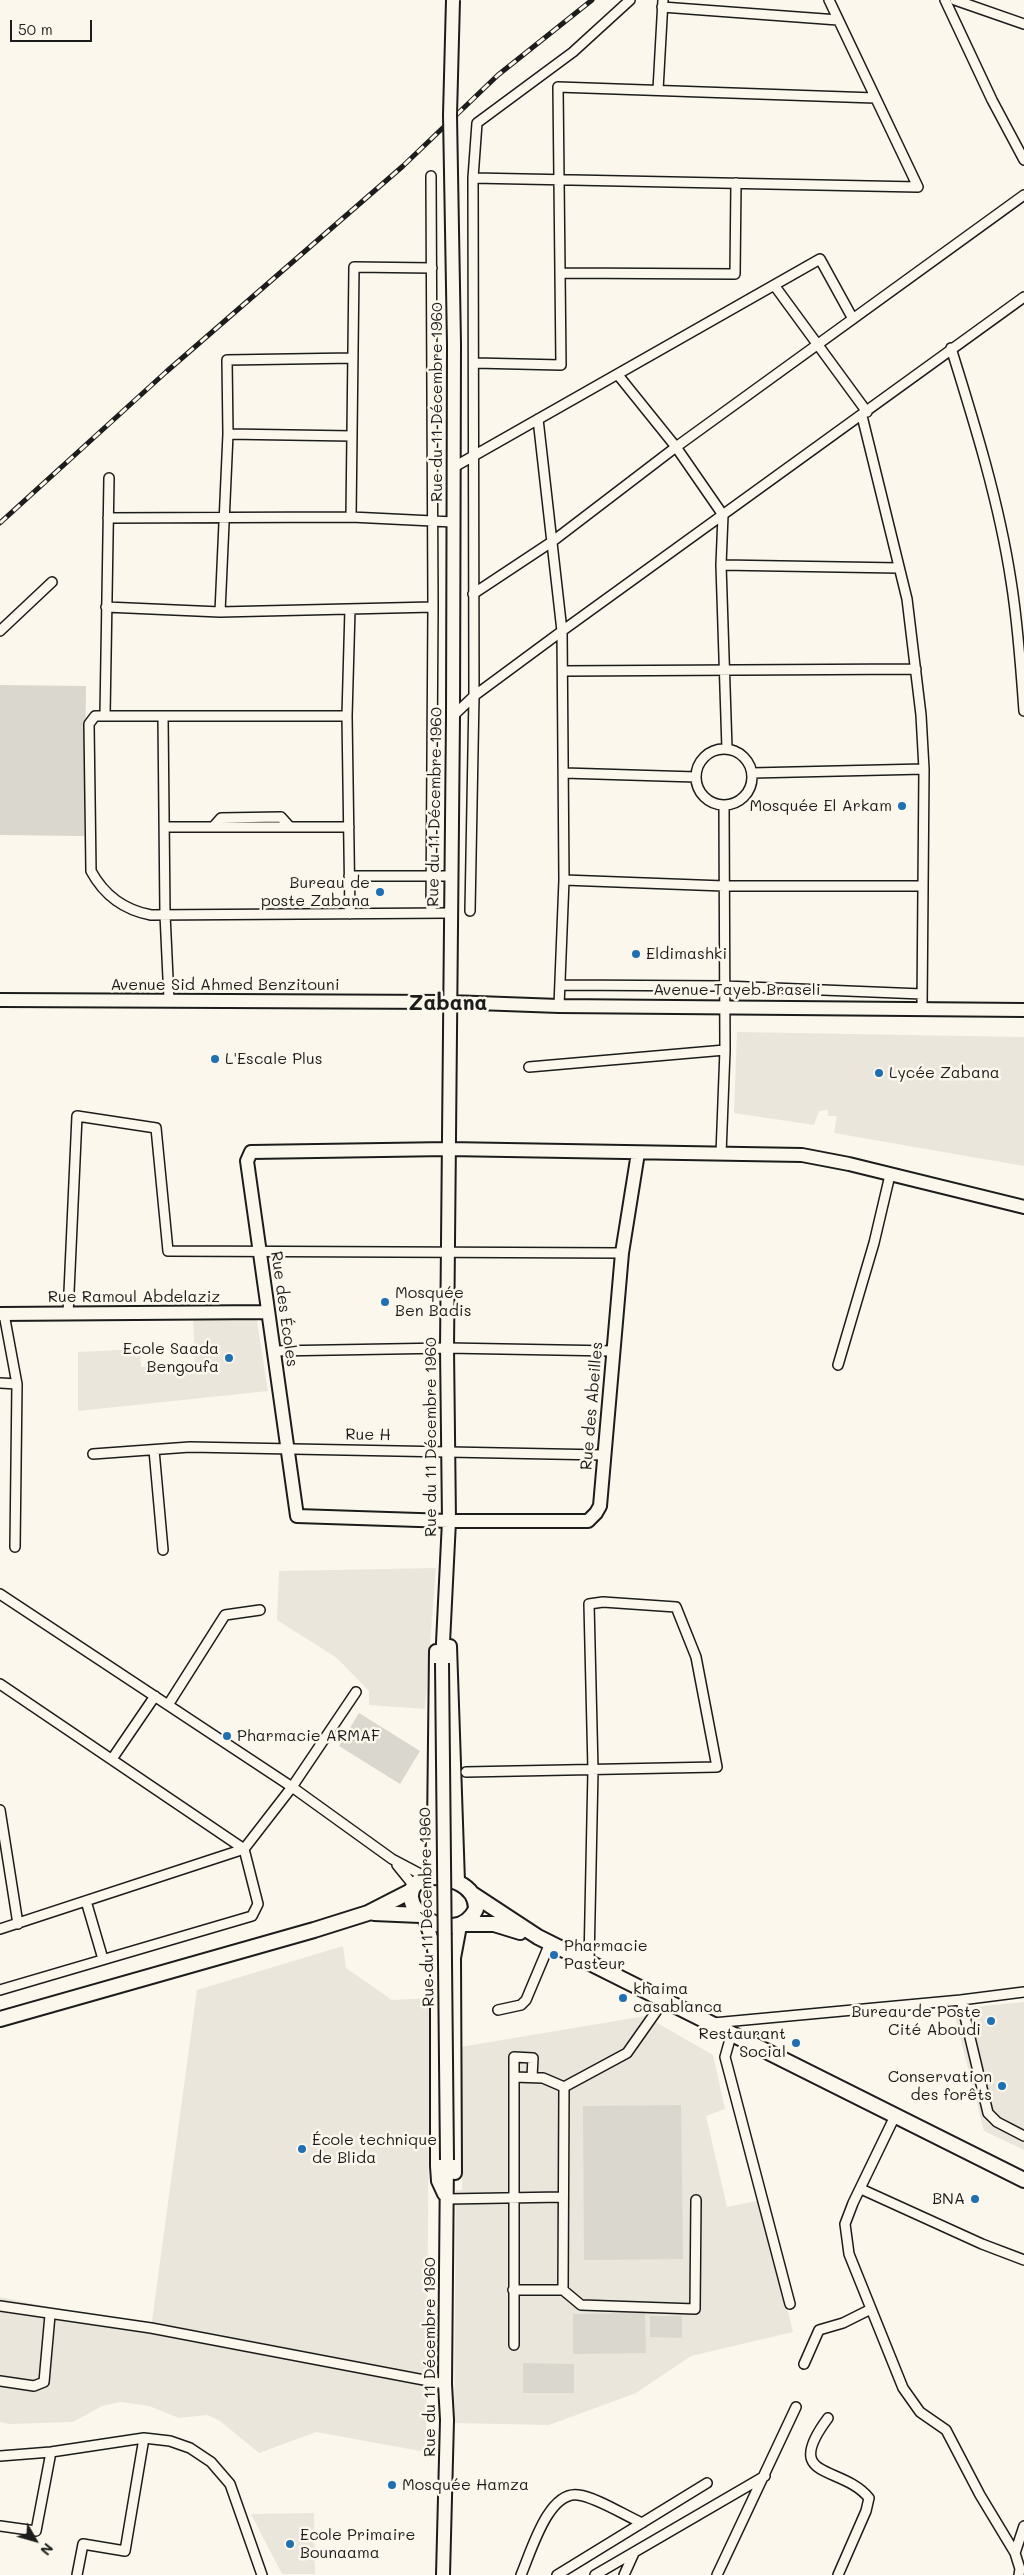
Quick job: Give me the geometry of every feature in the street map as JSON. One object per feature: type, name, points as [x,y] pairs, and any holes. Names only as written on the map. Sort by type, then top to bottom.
[{"type":"main road","name":"Rue du 11 Décembre 1960","points":[[442,2575],[447,2420],[445,2384],[447,2160],[442,1663],[449,1521],[447,1348],[454,467],[450,115],[453,0]]},
{"type":"main road","name":"Avenue Sid Ahmed Benzitouni","points":[[0,1000],[450,1002]]},
{"type":"main road","name":"Avenue Tayeb Braseli","points":[[450,1002],[560,1006],[1024,1010]]},
{"type":"main road","points":[[448,1149],[802,1155],[849,1164],[1024,1207]]},
{"type":"main road","name":"Rue des Écoles","points":[[448,1149],[251,1152],[247,1161],[296,1516],[449,1521]]},
{"type":"main road","name":"Rue des Abeilles","points":[[449,1521],[588,1522],[600,1506],[622,1253],[638,1153]]},
{"type":"main road","name":"Rue Ramoul Abdelaziz","points":[[2,1314],[268,1312]]},
{"type":"main road","name":"Rue du 11 Décembre 1960","points":[[428,1877],[434,1821],[434,1661],[443,1614]]},
{"type":"main road","name":"Rue du 11 Décembre 1960","points":[[443,1614],[451,1660],[458,1882]]},
{"type":"main road","points":[[0,2018],[368,1913],[412,1889],[428,1877],[447,1878],[458,1882],[471,1893],[538,1937],[732,2032],[1024,2180]]},
{"type":"main road","points":[[412,1889],[412,1904],[422,1916],[437,1924],[494,1924],[538,1937]]},
{"type":"main road","points":[[462,1925],[476,1909],[471,1893]]},
{"type":"main road","points":[[368,1913],[422,1916]]},
{"type":"main road","name":"Rue du 11 Décembre 1960","points":[[422,1916],[433,1943],[437,1969],[437,2173],[446,2199]]},
{"type":"main road","name":"Rue du 11 Décembre 1960","points":[[446,2199],[455,2175],[454,1950],[462,1925]]},
{"type":"street","points":[[470,911],[474,696],[475,364],[473,178],[477,124],[573,52],[630,0]]},
{"type":"street","points":[[473,178],[918,188],[829,0]]},
{"type":"street","points":[[945,0],[992,100],[1024,160]]},
{"type":"street","points":[[955,0],[1024,24]]},
{"type":"street","points":[[658,90],[663,4],[838,20]]},
{"type":"street","points":[[475,364],[561,365],[558,87],[875,98]]},
{"type":"street","points":[[431,176],[433,522],[431,913]]},
{"type":"street","points":[[561,273],[735,274],[736,183]]},
{"type":"street","points":[[473,594],[553,541],[676,447],[1023,197]]},
{"type":"street","points":[[454,467],[820,259],[854,318]]},
{"type":"street","points":[[351,517],[354,267],[432,268]]},
{"type":"street","points":[[774,285],[864,414],[907,599],[916,669],[924,769],[922,1008]]},
{"type":"street","points":[[453,716],[474,696],[562,631],[1024,297]]},
{"type":"street","points":[[951,348],[980,442],[1000,523],[1011,581],[1024,711]]},
{"type":"street","points":[[220,612],[228,434],[227,360],[353,358]]},
{"type":"street","points":[[618,375],[676,447],[723,514],[720,565],[727,749]]},
{"type":"street","points":[[538,419],[562,631],[564,880],[560,1006]]},
{"type":"street","points":[[228,434],[352,436]]},
{"type":"street","points":[[105,715],[109,478]]},
{"type":"street","points":[[108,518],[351,517],[453,522]]},
{"type":"street","points":[[720,565],[899,568]]},
{"type":"street","points":[[0,631],[52,582]]},
{"type":"street","points":[[106,607],[220,612],[433,607]]},
{"type":"street","points":[[350,609],[347,716],[350,914]]},
{"type":"street","points":[[563,671],[916,669]]},
{"type":"street","points":[[347,716],[95,716],[90,724],[90,871],[105,893],[141,913],[450,913]]},
{"type":"street","points":[[163,717],[166,827],[165,914],[169,1000]]},
{"type":"street","points":[[720,749],[727,749],[744,757],[752,773],[752,783],[742,799],[724,805],[716,804],[702,794],[696,777],[698,769],[706,756],[720,749]]},
{"type":"street","points":[[752,773],[924,769]]},
{"type":"street","points":[[564,774],[696,777]]},
{"type":"street","points":[[721,1154],[725,1050],[724,805]]},
{"type":"street","points":[[166,827],[349,827]]},
{"type":"street","points":[[349,876],[450,876]]},
{"type":"street","points":[[564,880],[724,886],[922,886]]},
{"type":"street","points":[[561,985],[724,986],[922,994]]},
{"type":"street","points":[[529,1067],[725,1050]]},
{"type":"street","points":[[68,1314],[77,1116],[156,1128],[168,1252],[448,1251],[622,1253]]},
{"type":"street","points":[[838,1365],[874,1243],[890,1175]]},
{"type":"street","points":[[2,1314],[17,1384],[15,1547]]},
{"type":"street","points":[[274,1351],[447,1348],[613,1351]]},
{"type":"street","points":[[0,1383],[17,1384]]},
{"type":"street","name":"Rue H","points":[[93,1454],[190,1447],[604,1455]]},
{"type":"street","points":[[154,1450],[163,1550]]},
{"type":"street","points":[[0,1594],[292,1787],[392,1859],[428,1877]]},
{"type":"street","points":[[466,1772],[593,1770],[717,1767],[696,1657],[676,1607],[603,1602],[589,1604],[593,1770],[589,1962]]},
{"type":"street","points":[[168,1705],[225,1615],[260,1610]]},
{"type":"street","points":[[0,1684],[244,1849],[258,1904],[252,1916],[0,1990]]},
{"type":"street","points":[[0,1929],[244,1849],[292,1787],[356,1692]]},
{"type":"street","points":[[112,1759],[155,1696]]},
{"type":"street","points":[[0,1810],[18,1924]]},
{"type":"street","points":[[392,1859],[412,1889]]},
{"type":"street","points":[[86,1902],[103,1959]]},
{"type":"street","points":[[498,2010],[521,2005],[526,2000],[550,1943]]},
{"type":"street","points":[[713,2023],[961,2000],[1024,1992]]},
{"type":"street","points":[[564,2087],[627,2053],[665,2000]]},
{"type":"street","points":[[961,2000],[988,2113],[997,2122],[1024,2136]]},
{"type":"street","points":[[732,2032],[725,2058],[790,2304]]},
{"type":"street","points":[[514,2345],[512,2198],[514,2057],[533,2058],[532,2077]]},
{"type":"street","points":[[514,2076],[543,2078],[564,2087]]},
{"type":"street","points":[[563,2290],[564,2087]]},
{"type":"street","points":[[895,2116],[853,2203],[845,2224],[849,2254],[903,2388],[920,2412],[946,2430],[980,2495],[1015,2552],[1020,2569],[1019,2575]]},
{"type":"street","points":[[861,2189],[982,2244],[1024,2260]]},
{"type":"street","points":[[446,2199],[562,2197]]},
{"type":"street","points":[[513,2290],[563,2290],[581,2305],[695,2309],[696,2200]]},
{"type":"street","points":[[0,2306],[50,2315],[151,2328],[445,2384]]},
{"type":"street","points":[[804,2364],[820,2330],[843,2323],[871,2309]]},
{"type":"street","points":[[0,2380],[34,2386],[44,2382],[50,2315]]},
{"type":"street","points":[[717,2575],[796,2407]]},
{"type":"street","points":[[828,2418],[811,2444],[809,2452],[813,2461],[820,2469],[863,2491],[869,2498],[866,2511],[838,2575]]},
{"type":"street","points":[[77,2575],[83,2544],[125,2551],[144,2438]]},
{"type":"street","points":[[0,2456],[51,2452],[144,2438],[170,2441],[190,2448],[211,2462],[230,2484],[262,2575]]},
{"type":"street","points":[[0,2526],[36,2531],[51,2452]]},
{"type":"street","points":[[595,2575],[765,2476]]},
{"type":"street","points":[[557,2575],[707,2483]]},
{"type":"street","points":[[521,2575],[549,2512],[561,2498],[573,2495],[586,2497],[642,2523]]},
{"type":"street","points":[[1015,2552],[1024,2526]]},
{"type":"street","points":[[624,2575],[634,2553]]},
{"type":"shaded area","points":[[0,685],[86,686],[84,836],[0,835]]},
{"type":"shaded area","name":"Lycée Zabana","points":[[737,1032],[1024,1037],[1024,1166],[834,1133],[837,1116],[828,1116],[828,1110],[819,1111],[814,1125],[734,1113]]},
{"type":"shaded area","name":"Ecole Saada Bengoufa","points":[[256,1315],[268,1391],[78,1411],[78,1352],[140,1349],[141,1367],[195,1365],[193,1316]]},
{"type":"shaded area","points":[[436,1568],[425,1709],[369,1705],[369,1691],[337,1658],[277,1620],[279,1571]]},
{"type":"shaded area","points":[[359,1713],[420,1751],[400,1784],[339,1746]]},
{"type":"shaded area","name":"École technique de Blida","points":[[343,1946],[346,1968],[392,2000],[430,1998],[426,2452],[316,2432],[259,2453],[219,2420],[207,2415],[179,2418],[149,2406],[121,2402],[102,2406],[73,2422],[9,2424],[0,2422],[0,2297],[151,2328],[197,1990]]},
{"type":"shaded area","points":[[1024,2002],[1024,2150],[984,2131],[953,2009]]},
{"type":"shaded area","name":"École technique de Blida","points":[[645,2016],[713,2055],[725,2109],[706,2116],[727,2207],[761,2200],[793,2332],[691,2356],[636,2393],[549,2425],[454,2423],[456,2190],[462,2190],[461,2047]]},
{"type":"shaded area","points":[[681,2105],[683,2259],[584,2260],[583,2106]]},
{"type":"shaded area","points":[[645,2313],[646,2353],[573,2354],[573,2314]]},
{"type":"shaded area","points":[[650,2316],[682,2316],[682,2338],[650,2337]]},
{"type":"shaded area","points":[[523,2363],[574,2364],[574,2393],[523,2393]]},
{"type":"shaded area","name":"Ecole Primaire Bounaama","points":[[314,2513],[315,2574],[282,2574],[251,2514]]},
{"type":"railway","points":[[0,523],[166,372],[403,166],[498,75],[592,0]]},
{"type":"place","name":"Mosquée El Arkam","points":[[902,806]]},
{"type":"place","name":"Bureau de poste Zabana","points":[[380,892]]},
{"type":"place","name":"Eldimashki","points":[[636,954]]},
{"type":"place","name":"L'Escale Plus","points":[[215,1059]]},
{"type":"place","name":"Lycée Zabana","points":[[879,1073]]},
{"type":"place","name":"Mosquée Ben Badis","points":[[385,1302]]},
{"type":"place","name":"Ecole Saada Bengoufa","points":[[229,1358]]},
{"type":"place","name":"Pharmacie ARMAF","points":[[227,1736]]},
{"type":"place","name":"Pharmacie Pasteur","points":[[554,1955]]},
{"type":"place","name":"khaima casablanca","points":[[623,1998]]},
{"type":"place","name":"Bureau de Poste Cité Aboudi","points":[[991,2021]]},
{"type":"place","name":"Restaurant Social","points":[[796,2043]]},
{"type":"place","name":"Conservation des forêts","points":[[1002,2086]]},
{"type":"place","name":"École technique de Blida","points":[[302,2149]]},
{"type":"place","name":"BNA","points":[[975,2199]]},
{"type":"place","name":"Mosquée Hamza","points":[[392,2485]]},
{"type":"place","name":"Ecole Primaire Bounaama","points":[[290,2544]]},
{"type":"district","name":"Zabana","points":[[448,1004]]}]
